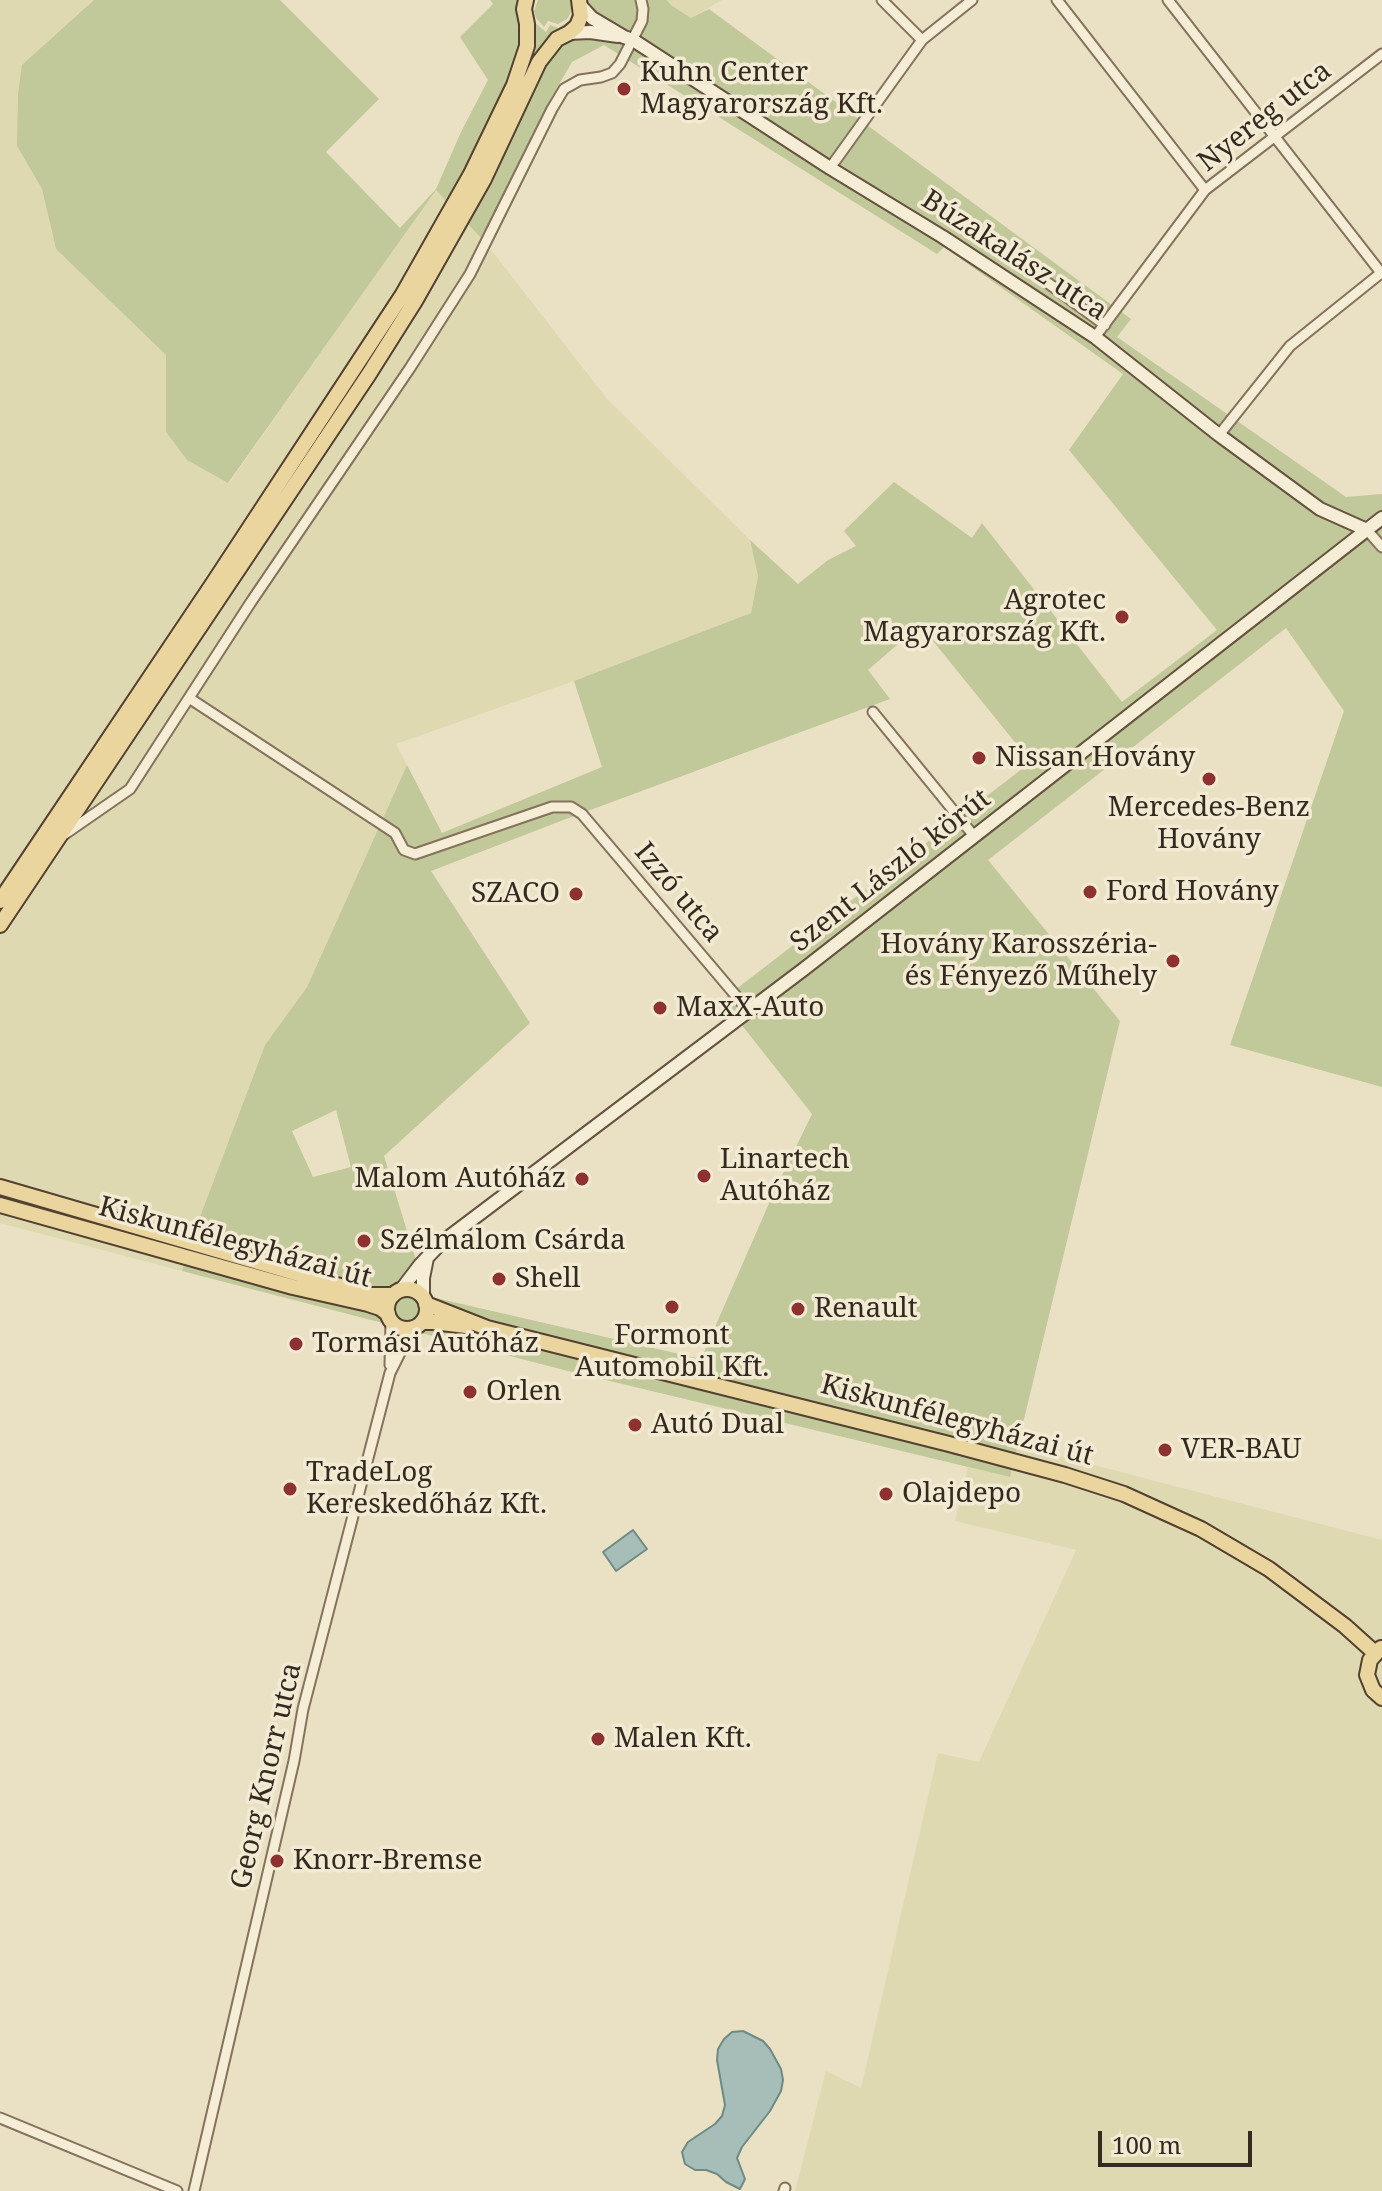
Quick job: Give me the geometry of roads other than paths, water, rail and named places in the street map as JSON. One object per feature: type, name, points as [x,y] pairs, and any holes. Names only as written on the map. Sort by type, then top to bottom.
[{"type":"main road","points":[[525,0],[524,17],[537,35],[547,39],[563,36]]},
{"type":"main road","points":[[0,925],[392,337],[484,179],[539,62],[579,21],[580,3]]},
{"type":"main road","points":[[0,901],[403,294],[471,174],[514,85],[527,46],[527,24]]},
{"type":"main road","name":"Kiskunfélegyházai út","points":[[0,1187],[371,1295],[397,1293]]},
{"type":"main road","name":"Kiskunfélegyházai út","points":[[0,1205],[293,1287],[368,1304],[380,1308],[390,1318]]},
{"type":"main road","points":[[413,1290],[425,1301],[426,1314],[417,1326],[401,1328],[390,1318],[388,1304],[397,1293],[413,1290]]},
{"type":"main road","name":"Kiskunfélegyházai út","points":[[425,1301],[487,1328]]},
{"type":"main road","name":"Kiskunfélegyházai út","points":[[417,1326],[433,1322],[487,1328],[949,1444],[1124,1494],[1201,1529],[1269,1569],[1378,1650],[1367,1675],[1373,1690],[1382,1698]]},
{"type":"street","points":[[56,840],[130,789],[470,274],[564,89],[576,82],[612,73],[620,64],[628,39],[642,21],[641,0]]},
{"type":"street","points":[[882,0],[922,40]]},
{"type":"street","points":[[830,168],[922,40],[972,0]]},
{"type":"street","points":[[1057,0],[1205,190]]},
{"type":"street","points":[[1168,0],[1381,274],[1290,346],[1219,435]]},
{"type":"street","name":"Búzakalász utca","points":[[580,3],[592,18],[943,237],[1095,337],[1219,435],[1320,509],[1367,530]]},
{"type":"street","name":"Búzakalász utca","points":[[563,36],[590,32],[628,39]]},
{"type":"street","name":"Nyereg utca","points":[[1095,337],[1205,190],[1382,54]]},
{"type":"street","name":"Búzakalász utca","points":[[935,200],[1105,325]]},
{"type":"street","name":"Szent László körút","points":[[397,1293],[441,1243],[804,969],[1382,518]]},
{"type":"street","points":[[1367,530],[1382,547]]},
{"type":"street","name":"Izzó utca","points":[[189,698],[395,833],[404,850],[415,854],[552,807],[571,807],[582,814],[748,1010]]},
{"type":"street","points":[[873,712],[974,836]]},
{"type":"street","points":[[425,1301],[423,1278],[427,1258]]},
{"type":"street","name":"Georg Knorr utca","points":[[194,2191],[294,1761],[303,1709],[390,1373],[390,1318]]},
{"type":"street","name":"Georg Knorr utca","points":[[390,1373],[417,1326]]},
{"type":"street","points":[[0,2118],[177,2191]]},
{"type":"water","points":[[633,1530],[647,1549],[616,1571],[603,1552]]},
{"type":"water","points":[[743,2031],[763,2041],[770,2049],[781,2069],[783,2080],[781,2091],[770,2111],[737,2158],[745,2179],[740,2189],[717,2174],[695,2170],[685,2164],[682,2152],[688,2142],[722,2116],[725,2105],[718,2049],[732,2032]]},
{"type":"place","name":"Kuhn Center Magyarország Kft.","points":[[624,89]]},
{"type":"place","name":"Agrotec Magyarország Kft.","points":[[1122,617]]},
{"type":"place","name":"Nissan Hovány","points":[[979,758]]},
{"type":"place","name":"Mercedes-Benz Hovány","points":[[1209,779]]},
{"type":"place","name":"Ford Hovány","points":[[1090,892]]},
{"type":"place","name":"SZACO","points":[[576,894]]},
{"type":"place","name":"Hovány Karosszéria- és Fényező Műhely","points":[[1173,961]]},
{"type":"place","name":"MaxX-Auto","points":[[660,1008]]},
{"type":"place","name":"Linartech Autóház","points":[[704,1176]]},
{"type":"place","name":"Malom Autóház","points":[[582,1179]]},
{"type":"place","name":"Szélmalom Csárda","points":[[364,1241]]},
{"type":"place","name":"Shell","points":[[499,1279]]},
{"type":"place","name":"Formont Automobil Kft.","points":[[672,1307]]},
{"type":"place","name":"Renault","points":[[798,1309]]},
{"type":"place","name":"Tormási Autóház","points":[[296,1344]]},
{"type":"place","name":"Orlen","points":[[470,1392]]},
{"type":"place","name":"Autó Dual","points":[[635,1425]]},
{"type":"place","name":"VER-BAU","points":[[1165,1450]]},
{"type":"place","name":"TradeLog Kereskedőház Kft.","points":[[290,1489]]},
{"type":"place","name":"Olajdepo","points":[[886,1494]]},
{"type":"place","name":"Malen Kft.","points":[[598,1739]]},
{"type":"place","name":"Knorr-Bremse","points":[[277,1861]]}]
